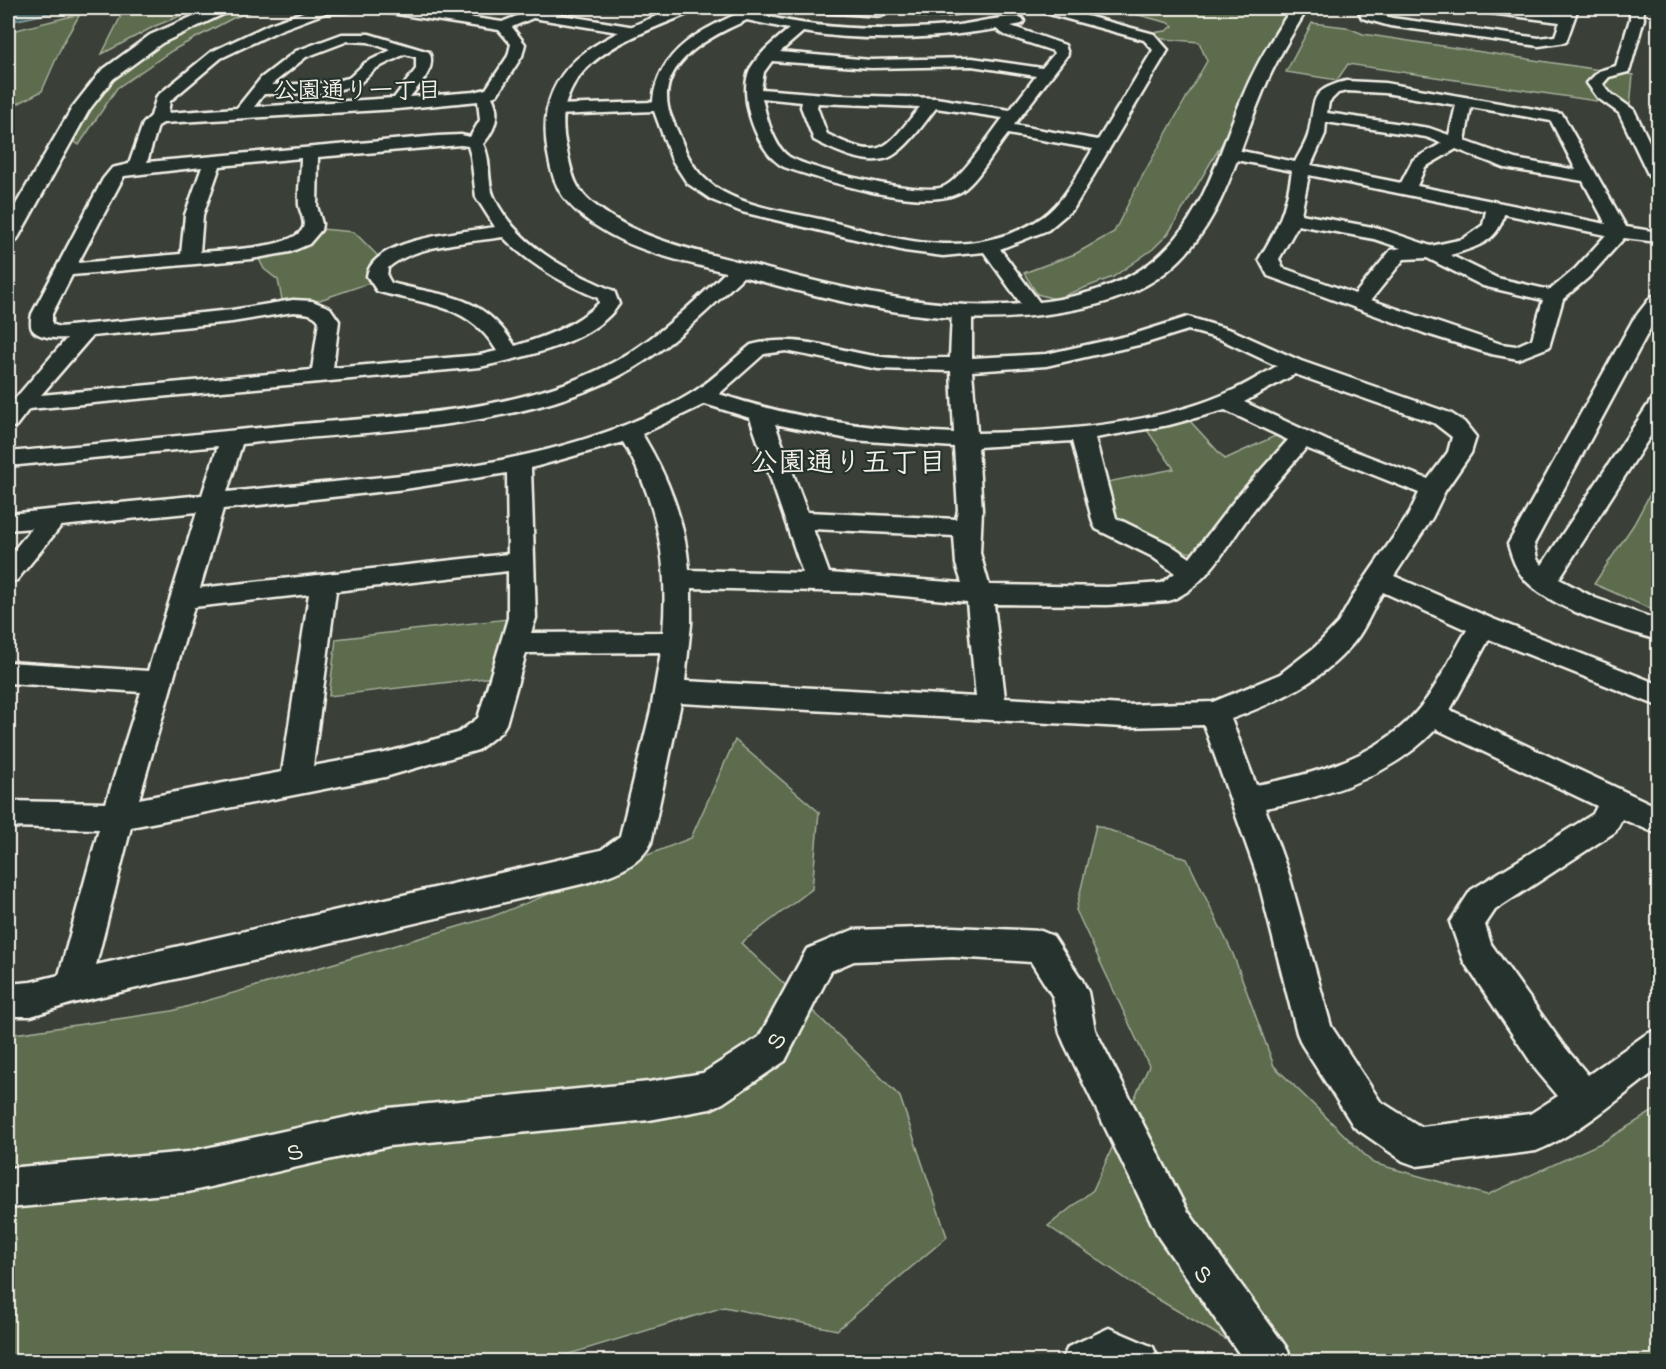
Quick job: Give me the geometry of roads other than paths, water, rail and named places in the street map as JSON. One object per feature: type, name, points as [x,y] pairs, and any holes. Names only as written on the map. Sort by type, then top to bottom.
[{"type":"street","points":[[8,236],[81,108],[107,75],[156,39],[224,8]]},
{"type":"street","points":[[159,118],[163,99],[216,55],[276,27],[323,9],[348,8]]},
{"type":"street","points":[[384,8],[503,26],[538,11],[636,31]]},
{"type":"street","points":[[689,8],[636,31],[582,62],[560,90],[553,134],[567,190],[603,223],[649,244],[857,300],[908,309],[962,313],[1035,310],[1099,296],[1145,277],[1174,254],[1199,221],[1232,154],[1253,92],[1278,43],[1300,8]]},
{"type":"street","points":[[745,15],[800,27],[898,32],[999,24],[1049,9],[1149,37],[1161,50],[1068,204],[1056,218],[1040,229],[989,246],[943,250],[905,245],[747,208],[718,196],[693,179],[680,159],[660,106],[659,94],[669,65],[689,44],[745,15],[761,8]]},
{"type":"street","points":[[820,8],[901,12],[966,8]]},
{"type":"street","points":[[1367,8],[1365,10],[1367,15],[1390,22],[1539,42],[1561,39],[1569,13],[1487,8]]},
{"type":"street","points":[[1637,8],[1623,69],[1604,74],[1595,83],[1604,95],[1626,110],[1659,176]]},
{"type":"street","points":[[800,27],[758,71],[753,93],[771,146],[783,160],[802,168],[914,194],[930,195],[957,188],[1061,54],[1060,48],[1010,32],[999,24]]},
{"type":"street","points":[[136,168],[151,124],[159,118],[397,104],[483,95],[492,92],[515,56],[518,44],[503,26]]},
{"type":"street","points":[[241,114],[266,81],[301,54],[346,37],[369,38],[424,55],[423,69],[397,104]]},
{"type":"street","points":[[259,90],[326,88],[354,81],[370,66],[406,48]]},
{"type":"street","points":[[770,56],[871,64],[972,62],[1046,73]]},
{"type":"street","points":[[1346,86],[1385,88],[1556,117],[1568,133],[1619,232],[1582,273],[1554,297],[1542,343],[1518,353],[1498,350],[1431,329],[1275,272],[1269,259],[1296,204],[1301,168],[1317,134],[1321,100],[1333,90],[1346,86]]},
{"type":"street","points":[[753,93],[810,98],[932,102],[1104,146]]},
{"type":"street","points":[[474,143],[484,134],[489,118],[488,103],[483,95]]},
{"type":"street","points":[[810,98],[809,107],[820,137],[839,147],[872,155],[888,152],[932,102]]},
{"type":"street","points":[[1408,188],[1416,164],[1456,142],[1465,101]]},
{"type":"street","points":[[555,110],[660,106]]},
{"type":"street","points":[[1319,116],[1429,133],[1453,144],[1511,164],[1589,177]]},
{"type":"street","points":[[23,404],[480,361],[545,343],[577,327],[602,313],[609,304],[607,295],[562,274],[534,257],[509,231],[485,196],[480,153],[474,143],[460,140],[438,141],[136,168],[118,172],[112,178],[42,314],[41,327],[57,333],[232,316],[293,306],[312,307],[323,312],[329,321],[322,375]]},
{"type":"street","points":[[66,270],[190,260],[282,248],[302,240],[312,231],[313,224],[308,206],[310,152]]},
{"type":"street","points":[[1232,154],[1619,232],[1659,237]]},
{"type":"street","points":[[190,260],[194,215],[213,161]]},
{"type":"street","points":[[1360,302],[1379,275],[1398,254],[1443,251],[1470,243],[1492,227],[1496,208]]},
{"type":"street","points":[[1291,218],[1378,234],[1430,252],[1490,282],[1554,297]]},
{"type":"street","points":[[509,231],[423,245],[387,259],[378,267],[377,276],[384,287],[404,293],[428,295],[466,308],[493,329],[510,354]]},
{"type":"street","points":[[989,246],[1035,310]]},
{"type":"street","points":[[8,459],[63,456],[473,413],[566,390],[605,375],[645,352],[671,332],[740,269]]},
{"type":"street","points":[[1659,301],[1643,320],[1521,544],[1526,563],[1544,582],[1570,598],[1659,630]]},
{"type":"street","points":[[962,313],[961,364],[970,510],[966,528],[972,580],[980,594],[992,710]]},
{"type":"street","points":[[8,522],[214,502],[519,465],[629,432],[703,396],[758,349],[786,345],[878,363],[961,364],[1046,360],[1136,340],[1188,323],[1227,334],[1293,366],[1442,418],[1456,427],[1464,437],[1433,490],[1420,518],[1364,600],[1347,630],[1325,654],[1290,682],[1256,698],[1214,713],[1124,716],[669,691]]},
{"type":"street","points":[[8,421],[51,368],[86,330]]},
{"type":"street","points":[[703,396],[760,415],[813,427],[885,437],[967,441],[1082,434],[1135,425],[1226,402],[1293,366]]},
{"type":"street","points":[[1226,402],[1302,438],[1433,490]]},
{"type":"street","points":[[1544,582],[1659,407]]},
{"type":"street","points":[[760,415],[819,582]]},
{"type":"street","points":[[8,1000],[31,999],[73,987],[586,868],[611,861],[635,843],[639,813],[669,691],[675,642],[678,579],[673,537],[665,501],[653,469],[629,432]]},
{"type":"street","points":[[1082,434],[1105,523],[1160,550],[1193,573]]},
{"type":"street","points":[[73,987],[118,816],[232,437]]},
{"type":"street","points":[[678,579],[860,583],[980,594],[1107,596],[1168,592],[1193,573],[1246,503],[1302,438]]},
{"type":"street","points":[[8,814],[118,816],[385,765],[467,742],[490,724],[522,618],[519,465]]},
{"type":"street","points":[[8,574],[53,519]]},
{"type":"street","points":[[798,520],[966,528]]},
{"type":"street","points":[[184,599],[521,561]]},
{"type":"street","points":[[1379,580],[1483,626],[1659,695]]},
{"type":"street","points":[[296,782],[324,583]]},
{"type":"street","points":[[1246,800],[1294,789],[1362,767],[1388,754],[1432,714],[1483,626]]},
{"type":"street","points":[[515,643],[675,642]]},
{"type":"street","points":[[8,672],[158,682]]},
{"type":"street","points":[[1214,713],[1273,875],[1315,1033],[1367,1114],[1417,1147],[1536,1132],[1659,1047]]},
{"type":"street","points":[[1432,714],[1659,821]]},
{"type":"street","points":[[1585,1100],[1550,1058],[1476,951],[1467,922],[1483,900],[1604,824],[1616,801]]},
{"type":"street","name":"s","points":[[8,1188],[188,1172],[389,1127],[649,1101],[710,1090],[772,1048],[819,960],[844,949],[853,946],[952,942],[1041,947],[1070,992],[1078,1033],[1173,1224],[1271,1362]]},
{"type":"street","points":[[1083,1362],[1109,1350],[1138,1362]]},
{"type":"water","points":[[8,8],[75,8],[8,22]]},
{"type":"district","name":"公園通り一丁目","points":[[357,90]]},
{"type":"district","name":"公園通り五丁目","points":[[848,461]]}]
